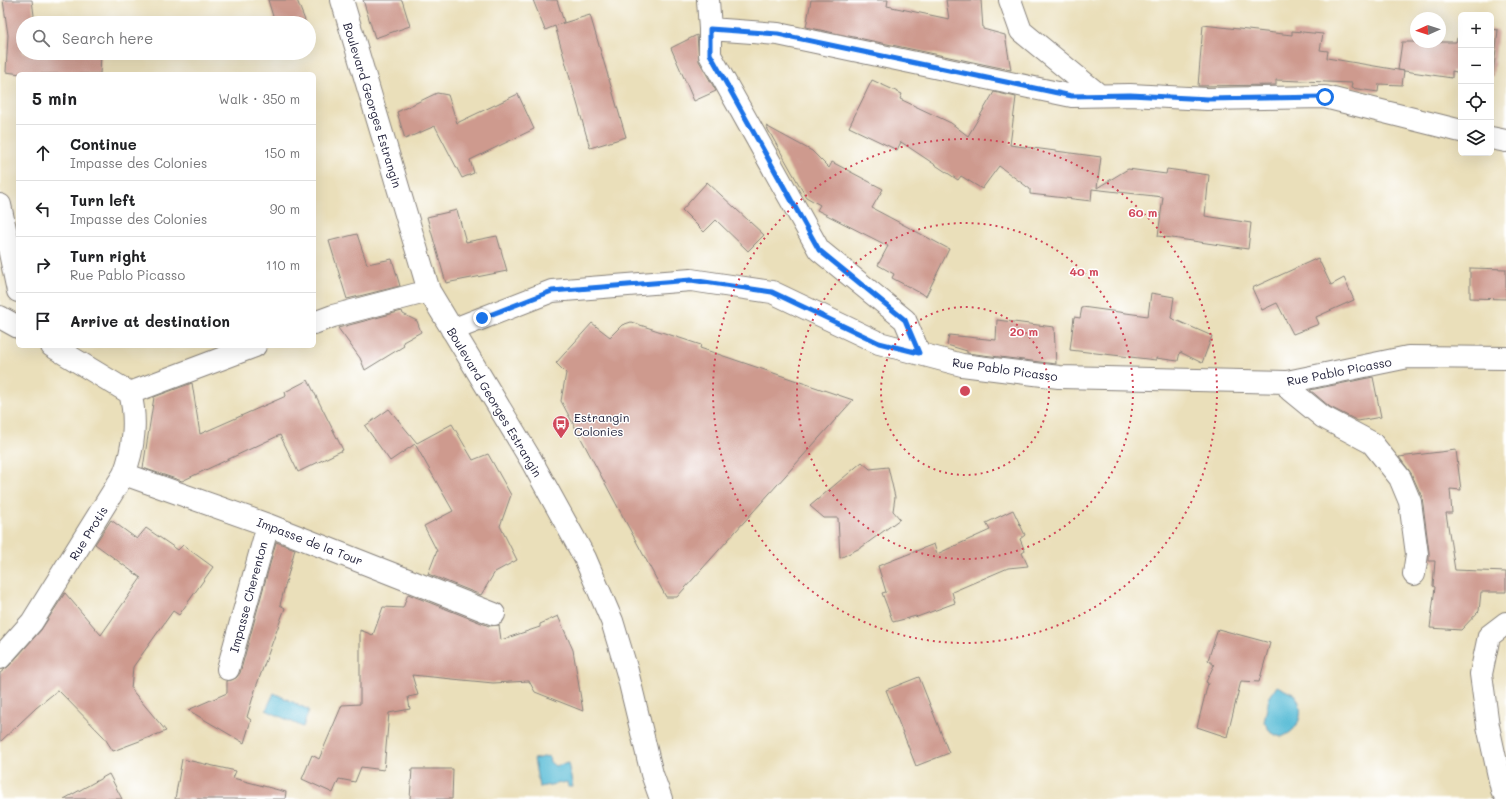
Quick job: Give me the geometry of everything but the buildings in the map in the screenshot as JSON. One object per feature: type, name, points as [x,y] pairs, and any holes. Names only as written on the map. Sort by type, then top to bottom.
[{"type":"street","name":"Boulevard Georges Estrangin","points":[[342,0],[429,291],[531,460],[585,558],[612,621],[627,671],[652,774],[661,799]]},
{"type":"street","points":[[708,0],[710,54],[819,250],[905,320],[919,353]]},
{"type":"street","points":[[1010,0],[1021,31],[1099,96]]},
{"type":"street","points":[[710,29],[778,34],[1072,96],[1130,95],[1208,99],[1325,97],[1458,130]]},
{"type":"street","points":[[1494,139],[1506,142]]},
{"type":"street","points":[[0,205],[16,289]]},
{"type":"street","name":"Rue Pablo Picasso","points":[[452,330],[552,291],[691,280],[772,292],[879,343],[962,365],[1059,377],[1287,382],[1408,357],[1506,358]]},
{"type":"street","points":[[316,322],[333,316],[429,291]]},
{"type":"street","points":[[0,317],[16,326]]},
{"type":"street","points":[[64,349],[130,393],[250,348]]},
{"type":"street","points":[[1287,382],[1290,390],[1323,417],[1372,443],[1400,478],[1410,502],[1417,554],[1414,574]]},
{"type":"street","name":"Rue Protis","points":[[0,658],[32,622],[124,474],[132,454],[133,406],[130,393]]},
{"type":"street","name":"Impasse de la Tour","points":[[124,474],[268,524],[494,614]]},
{"type":"street","name":"Impasse Cherenton","points":[[228,669],[268,524]]},
{"type":"street","points":[[1506,622],[1489,636],[1481,674],[1488,726],[1502,790],[1506,796]]},
{"type":"water","points":[[1277,686],[1295,695],[1300,707],[1297,725],[1288,734],[1281,737],[1271,733],[1264,722],[1269,698]]},
{"type":"water","points":[[274,693],[309,710],[303,727],[266,710]]},
{"type":"water","points":[[549,756],[550,762],[555,766],[568,763],[573,787],[568,787],[567,782],[539,787],[534,759]]},
{"type":"place","name":"Estrangin Colonies","points":[[561,439]]},
{"type":"route","points":[[482,318],[552,291],[691,280],[772,292],[879,343],[919,353],[905,320],[819,250],[710,54],[710,29],[778,34],[1072,96],[1130,95],[1208,99],[1325,97]]}]
